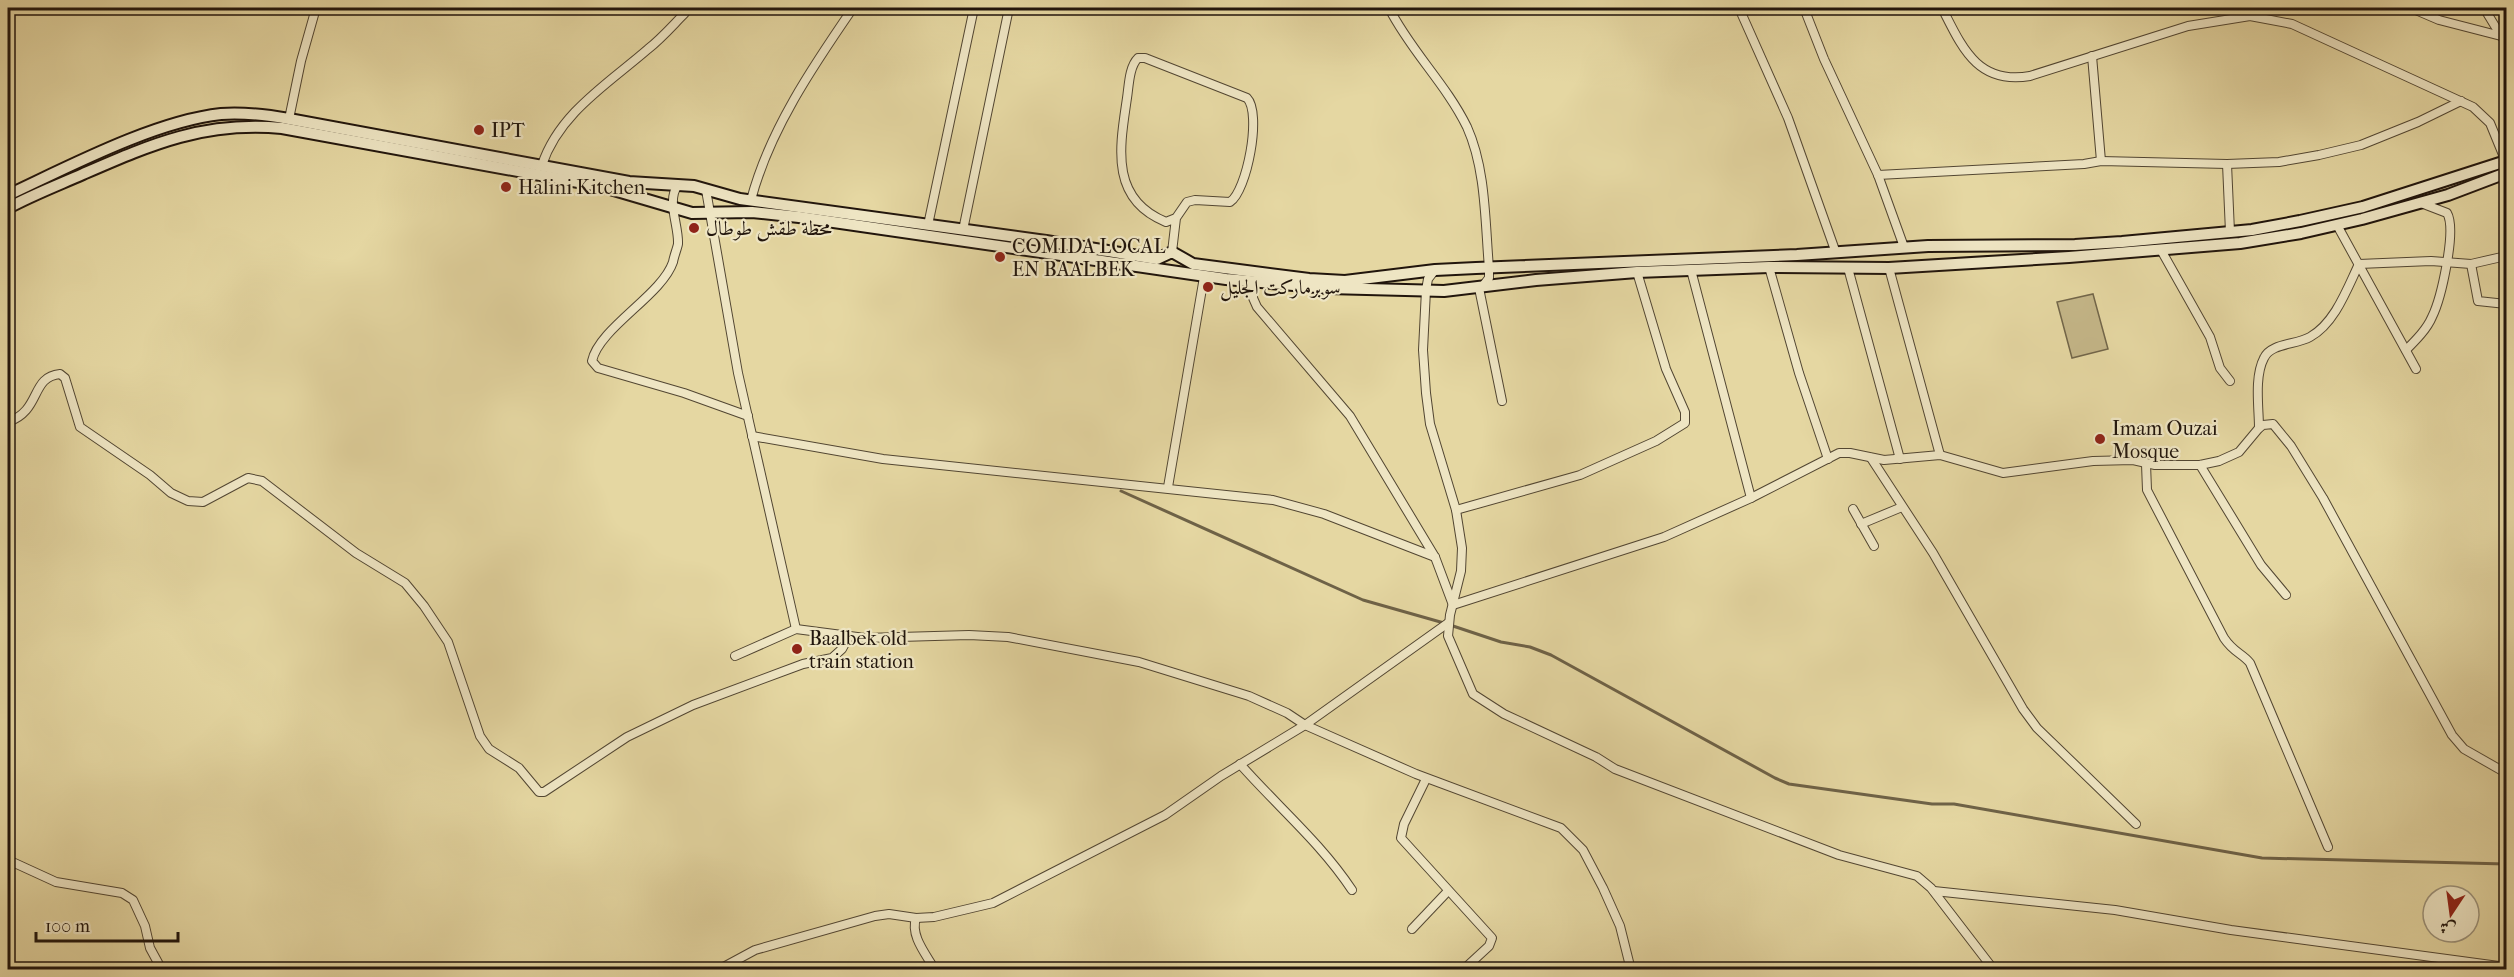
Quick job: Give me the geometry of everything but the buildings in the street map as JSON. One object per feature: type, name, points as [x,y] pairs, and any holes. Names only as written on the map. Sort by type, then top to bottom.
[{"type":"main road","points":[[8,195],[140,136],[202,118],[244,113],[289,119],[629,182],[678,185],[751,200],[1157,259],[1172,252],[1193,264],[1323,280],[1366,279],[1435,270],[1836,253],[1904,247],[2075,245],[2230,232],[2300,221],[2363,207],[2506,162]]},
{"type":"main road","points":[[8,208],[138,150],[171,138],[214,128],[259,126],[282,128],[600,186],[658,201],[692,213],[753,212],[807,218],[1204,277],[1347,289],[1426,290],[1481,288],[1543,279],[1637,272],[1769,267],[1885,268],[2240,243],[2337,225],[2420,202],[2506,174]]},
{"type":"main road","points":[[1928,246],[1930,265]]},
{"type":"main road","points":[[1882,250],[1885,268]]},
{"type":"street","points":[[289,119],[301,61],[316,8]]},
{"type":"street","points":[[751,200],[763,165],[788,113],[806,80],[853,8]]},
{"type":"street","points":[[928,225],[974,8]]},
{"type":"street","points":[[963,230],[1009,8]]},
{"type":"street","points":[[1389,8],[1458,112],[1470,135],[1481,186],[1489,268],[1489,278],[1481,288],[1502,401]]},
{"type":"street","points":[[1739,8],[1788,118],[1836,253]]},
{"type":"street","points":[[1804,8],[1824,59],[1878,175],[1904,247]]},
{"type":"street","points":[[1942,8],[1964,50],[1979,66],[2001,77],[2030,76],[2188,26],[2230,18],[2250,16],[2292,24],[2473,107],[2490,123],[2506,162]]},
{"type":"street","points":[[2411,8],[2439,20],[2504,38]]},
{"type":"street","points":[[2484,8],[2504,38]]},
{"type":"street","points":[[542,165],[557,135],[586,100],[651,47],[685,12]]},
{"type":"street","points":[[2092,56],[2101,161]]},
{"type":"street","points":[[1172,252],[1176,218],[1187,202],[1195,200],[1230,202],[1238,195],[1243,183],[1252,138],[1252,107],[1247,98],[1150,60],[1138,58],[1134,62],[1130,76],[1120,143],[1123,176],[1134,197],[1150,214],[1166,222],[1176,218]]},
{"type":"street","points":[[1878,175],[2084,164],[2101,161],[2227,164],[2279,162],[2361,145],[2418,122],[2461,101]]},
{"type":"street","points":[[2227,164],[2230,232]]},
{"type":"street","points":[[678,185],[674,193],[678,244],[667,275],[611,332],[594,353],[592,361],[598,368],[684,393],[748,416]]},
{"type":"street","points":[[706,190],[709,201],[708,212],[752,436],[796,629]]},
{"type":"street","points":[[2406,350],[2432,319],[2439,299],[2450,230],[2449,217],[2441,209],[2420,202]]},
{"type":"street","points":[[2337,225],[2416,369]]},
{"type":"street","points":[[2161,250],[2210,337],[2220,368],[2230,381]]},
{"type":"street","points":[[2359,264],[2446,261],[2471,264],[2506,256]]},
{"type":"street","points":[[2259,428],[2259,384],[2264,358],[2275,348],[2309,338],[2318,330],[2337,308],[2359,264]]},
{"type":"street","points":[[2471,264],[2478,301],[2506,304]]},
{"type":"street","points":[[1769,267],[1799,373],[1828,459]]},
{"type":"street","points":[[1848,268],[1900,459]]},
{"type":"street","points":[[1885,268],[1940,455]]},
{"type":"street","points":[[1435,270],[1428,279],[1426,290],[1423,350],[1427,404],[1430,424],[1456,510],[1462,558],[1448,622],[1448,636],[1473,694],[1504,714],[1596,757],[1615,769],[1839,855],[1917,876],[1926,881],[1994,969]]},
{"type":"street","points":[[1691,270],[1751,498]]},
{"type":"street","points":[[1456,510],[1580,475],[1656,441],[1685,423],[1685,412],[1665,369],[1637,272]]},
{"type":"street","points":[[1168,487],[1204,277]]},
{"type":"street","points":[[1253,282],[1253,298],[1257,307],[1350,416],[1435,557],[1453,605]]},
{"type":"street","points":[[8,422],[26,412],[37,390],[48,377],[60,374],[65,378],[80,427],[150,475],[171,493],[188,501],[203,502],[248,478],[262,480],[356,553],[405,583],[424,606],[448,642],[485,743],[501,759],[519,768],[539,792],[544,792],[627,737],[693,705],[803,664],[832,658],[838,654],[849,636]]},
{"type":"street","points":[[1453,605],[1664,537],[1843,453],[1871,458],[1900,459],[1940,455],[2003,473],[2093,461],[2133,460],[2146,464],[2200,465],[2219,461],[2239,452],[2259,428],[2273,424],[2291,446],[2323,498],[2452,735],[2464,749],[2506,773]]},
{"type":"street","points":[[752,436],[883,459],[1255,497],[1298,506],[1435,557]]},
{"type":"street","points":[[1871,458],[1933,553],[2013,692],[2037,728],[2136,824]]},
{"type":"street","points":[[2146,464],[2147,490],[2224,638],[2232,649],[2250,663],[2328,847]]},
{"type":"street","points":[[2200,465],[2261,565],[2286,595]]},
{"type":"street","points":[[1861,524],[1902,507]]},
{"type":"street","points":[[1853,509],[1874,546]]},
{"type":"street","points":[[718,969],[755,950],[875,916],[889,914],[916,918],[934,917],[993,903],[1165,815],[1240,764],[1305,725],[1448,622]]},
{"type":"street","points":[[735,656],[796,629],[849,636],[986,635],[1086,650],[1139,662],[1249,696],[1287,713],[1305,725],[1426,778],[1548,822],[1570,834],[1583,850],[1611,906],[1631,969]]},
{"type":"street","points":[[1240,764],[1334,863],[1352,890]]},
{"type":"street","points":[[1426,778],[1404,824],[1401,838],[1492,938],[1490,946],[1463,969]]},
{"type":"street","points":[[8,860],[56,882],[122,892],[133,900],[145,926],[150,948],[162,969]]},
{"type":"street","points":[[1412,929],[1448,891]]},
{"type":"street","points":[[1934,891],[2115,910],[2231,930],[2506,967]]},
{"type":"street","points":[[916,918],[913,926],[915,934],[935,969]]},
{"type":"shaded area","points":[[2093,294],[2108,349],[2072,358],[2057,302]]},
{"type":"waterway","points":[[1121,491],[1363,600],[1444,623]]},
{"type":"waterway","points":[[1450,625],[1551,655],[1789,784],[1932,804],[1954,804],[2262,858],[2506,864]]},
{"type":"place","name":"IPT","points":[[479,130]]},
{"type":"place","name":"Halini Kitchen","points":[[506,187]]},
{"type":"place","name":"محطة طقش طوطال","points":[[694,228]]},
{"type":"place","name":"COMIDA LOCAL EN BAALBEK","points":[[1000,257]]},
{"type":"place","name":"سوبرماركت الجليل","points":[[1208,287]]},
{"type":"place","name":"Imam Ouzai Mosque","points":[[2100,439]]},
{"type":"place","name":"Baalbek old train station","points":[[797,649]]}]
